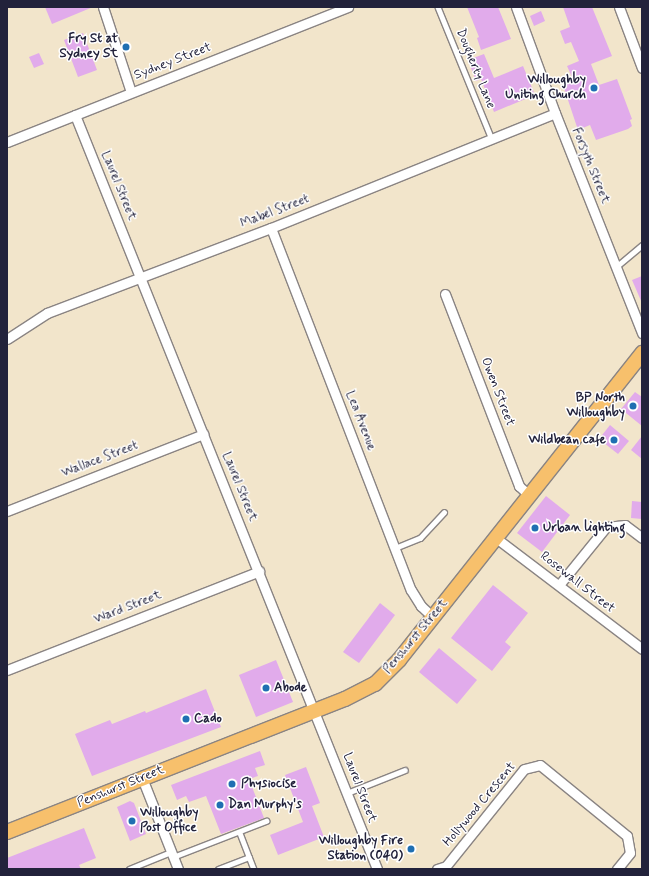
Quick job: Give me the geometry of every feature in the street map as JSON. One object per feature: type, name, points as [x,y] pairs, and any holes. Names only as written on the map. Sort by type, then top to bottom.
[{"type":"main road","name":"Penshurst Street","points":[[7,832],[315,711],[375,684],[399,660],[642,353]]},
{"type":"street","points":[[103,7],[131,92]]},
{"type":"street","name":"Sydney Street","points":[[7,142],[348,7]]},
{"type":"street","name":"Forsyth Street","points":[[516,7],[555,113],[642,333]]},
{"type":"street","points":[[619,7],[642,68]]},
{"type":"street","name":"Mabel Street","points":[[7,339],[47,313],[141,279],[271,228],[492,140],[555,113]]},
{"type":"street","name":"Laurel Street","points":[[75,115],[259,571],[377,869]]},
{"type":"street","name":"Lea Avenue","points":[[271,228],[411,590],[421,606],[433,617]]},
{"type":"street","name":"Owen Street","points":[[445,294],[519,486],[529,496]]},
{"type":"street","name":"Wallace Street","points":[[7,511],[203,434]]},
{"type":"street","points":[[559,585],[606,527],[625,525],[642,538]]},
{"type":"street","name":"Rosewall Street","points":[[496,538],[642,650]]},
{"type":"street","name":"Ward Street","points":[[7,670],[259,571]]},
{"type":"street","name":"Hollywood Crescent","points":[[437,869],[446,866],[524,769],[540,764],[627,836],[630,853],[617,869]]},
{"type":"street","points":[[142,778],[178,869]]},
{"type":"lane","name":"Dougherty Lane","points":[[438,7],[492,140]]},
{"type":"lane","points":[[616,267],[642,245]]},
{"type":"lane","points":[[395,548],[420,538],[444,512]]},
{"type":"lane","points":[[347,793],[405,770]]},
{"type":"lane","points":[[129,869],[240,833],[266,821]]},
{"type":"lane","points":[[240,833],[254,869]]},
{"type":"lane","points":[[218,869],[249,857]]},
{"type":"building","points":[[45,7],[93,7],[52,24]]},
{"type":"building","points":[[467,7],[498,7],[511,39],[481,50],[477,38],[479,37]]},
{"type":"building","name":"Willoughby Uniting Church","points":[[563,7],[592,7],[612,56],[591,64],[599,85],[617,79],[632,119],[630,120],[632,126],[628,129],[596,140],[590,125],[578,130],[562,82],[572,77],[567,66],[579,61],[571,42],[565,44],[560,31],[570,27]]},
{"type":"building","points":[[541,11],[545,21],[534,26],[530,16]]},
{"type":"building","points":[[83,33],[97,70],[78,77],[64,40]]},
{"type":"building","points":[[39,53],[44,64],[34,68],[29,57]]},
{"type":"building","points":[[484,54],[494,78],[523,66],[535,95],[494,112],[481,79],[476,81],[468,60]]},
{"type":"building","points":[[642,276],[642,303],[632,280]]},
{"type":"building","points":[[635,392],[642,397],[642,426],[621,409]]},
{"type":"building","name":"Wildbean cafe","points":[[610,425],[629,441],[618,454],[599,439]]},
{"type":"building","points":[[642,436],[642,459],[631,450]]},
{"type":"building","points":[[546,496],[570,515],[542,552],[517,533]]},
{"type":"building","points":[[632,501],[642,502],[642,519],[631,518]]},
{"type":"building","points":[[493,585],[528,613],[505,642],[511,647],[492,671],[451,638]]},
{"type":"building","points":[[380,603],[395,615],[359,663],[343,652]]},
{"type":"building","points":[[439,648],[477,680],[457,704],[419,672]]},
{"type":"building","name":"Abode","points":[[276,660],[293,702],[256,717],[239,675]]},
{"type":"building","points":[[206,689],[221,727],[92,776],[75,734],[110,720],[112,724],[145,711],[146,713]]},
{"type":"building","points":[[260,751],[265,765],[255,768],[258,776],[249,779],[264,818],[221,834],[206,796],[189,802],[186,796],[177,800],[171,785]]},
{"type":"building","points":[[306,767],[320,803],[312,806],[324,837],[278,855],[270,835],[303,822],[285,775]]},
{"type":"building","name":"Willoughby Post Office","points":[[130,801],[134,803],[146,834],[130,841],[117,807]]},
{"type":"building","points":[[84,828],[96,858],[79,865],[81,869],[7,869],[7,858]]},
{"type":"place","name":"Fry St at Sydney St","points":[[126,47]]},
{"type":"place","name":"Willoughby Uniting Church","points":[[594,88]]},
{"type":"place","name":"BP North Willoughby","points":[[633,406]]},
{"type":"place","name":"Wildbean cafe","points":[[614,440]]},
{"type":"place","name":"Urban lighting","points":[[535,528]]},
{"type":"place","name":"Abode","points":[[266,688]]},
{"type":"place","name":"Cado","points":[[186,719]]},
{"type":"place","name":"Physiocise","points":[[232,784]]},
{"type":"place","name":"Dan Murphy's","points":[[220,805]]},
{"type":"place","name":"Willoughby Post Office","points":[[132,821]]},
{"type":"place","name":"Willoughby Fire Station (040)","points":[[411,849]]}]
